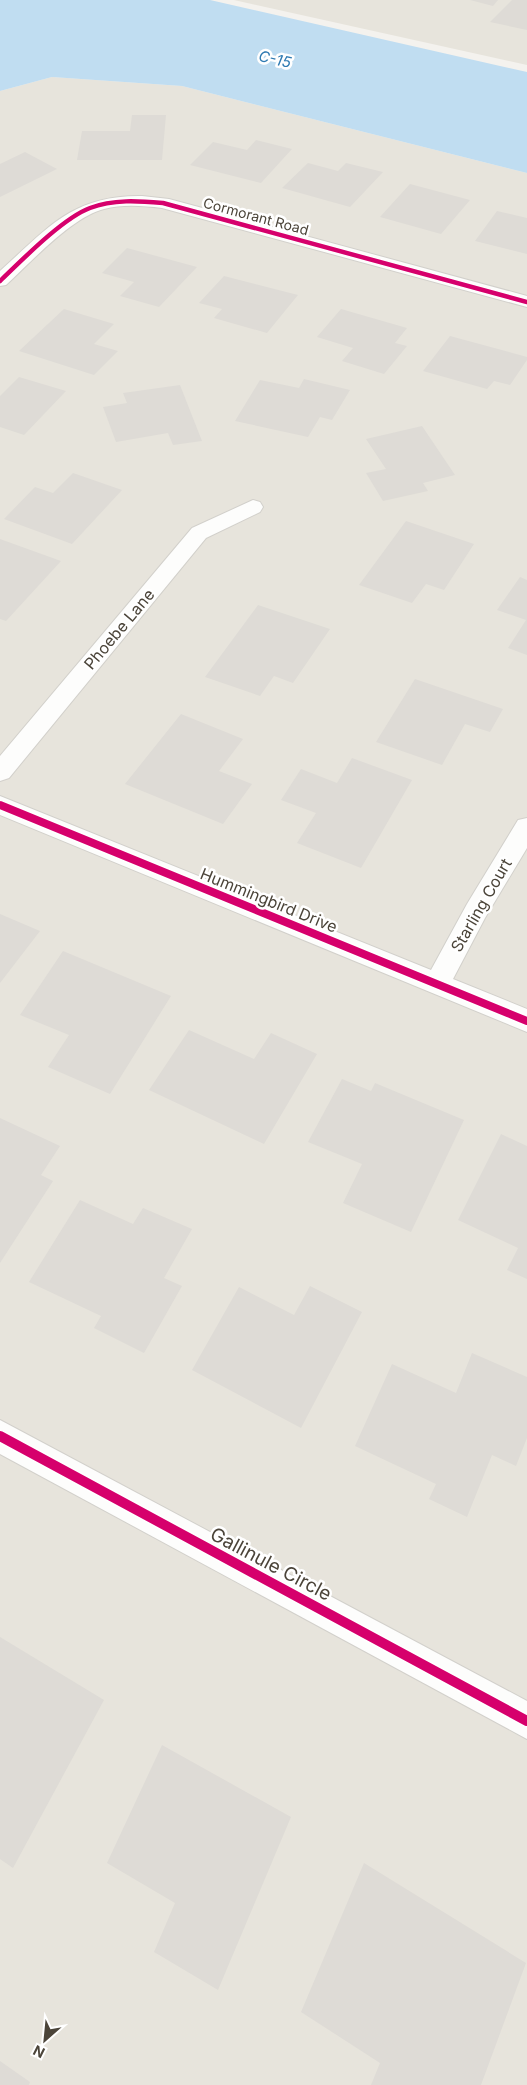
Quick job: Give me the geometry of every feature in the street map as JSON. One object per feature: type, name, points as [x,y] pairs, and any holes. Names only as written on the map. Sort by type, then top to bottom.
[{"type":"street","name":"Cormorant Road","points":[[0,281],[67,221],[80,212],[106,204],[142,200],[163,203],[527,302]]},
{"type":"street","name":"Phoebe Lane","points":[[0,772],[199,533],[253,507]]},
{"type":"street","name":"Hummingbird Drive","points":[[0,805],[527,1021]]},
{"type":"street","name":"Starling Court","points":[[437,984],[476,911],[527,826]]},
{"type":"street","name":"Gallinule Circle","points":[[0,1436],[527,1721]]},
{"type":"shaded area","points":[[234,0],[527,0],[527,65]]},
{"type":"shaded area","points":[[52,77],[182,86],[527,173],[527,2085],[0,2085],[0,91]]},
{"type":"water","name":"C-15","points":[[0,0],[210,0],[527,72],[527,173],[182,86],[52,77],[0,91]]},
{"type":"building","points":[[470,0],[498,0],[493,6]]},
{"type":"building","points":[[512,0],[527,0],[527,30],[490,22]]},
{"type":"building","points":[[132,115],[166,115],[162,160],[77,160],[82,131],[130,131]]},
{"type":"building","points":[[256,140],[292,149],[261,183],[190,165],[213,142],[247,150]]},
{"type":"building","points":[[25,152],[57,169],[0,197],[0,164]]},
{"type":"building","points":[[308,163],[338,171],[346,163],[383,172],[350,207],[282,188]]},
{"type":"building","points":[[410,184],[470,200],[441,234],[380,217]]},
{"type":"building","points":[[497,211],[527,218],[527,254],[475,241]]},
{"type":"building","points":[[127,248],[197,267],[159,307],[120,296],[134,282],[102,273]]},
{"type":"building","points":[[224,276],[298,295],[267,333],[214,318],[222,309],[199,303]]},
{"type":"building","points":[[64,309],[114,324],[94,344],[118,351],[94,375],[19,351]]},
{"type":"building","points":[[341,309],[407,328],[395,343],[407,346],[384,374],[342,361],[353,348],[317,337]]},
{"type":"building","points":[[450,336],[527,357],[527,360],[510,385],[494,381],[487,389],[423,371]]},
{"type":"building","points":[[19,377],[66,391],[24,435],[0,427],[0,396]]},
{"type":"building","points":[[304,379],[350,390],[332,420],[320,417],[308,437],[235,421],[260,380],[299,388]]},
{"type":"building","points":[[180,385],[202,441],[173,445],[168,433],[116,442],[103,407],[127,403],[123,393]]},
{"type":"building","points":[[422,426],[455,475],[423,483],[428,491],[383,501],[366,473],[386,469],[366,439]]},
{"type":"building","points":[[73,473],[122,490],[72,544],[4,519],[35,487],[53,493]]},
{"type":"building","points":[[406,521],[474,544],[444,590],[426,584],[412,603],[359,585]]},
{"type":"building","points":[[0,539],[61,561],[6,621],[0,619]]},
{"type":"building","points":[[520,577],[527,580],[527,655],[508,648],[526,620],[497,610]]},
{"type":"building","points":[[258,605],[330,629],[293,683],[274,676],[260,696],[205,677]]},
{"type":"building","points":[[415,679],[503,709],[490,732],[465,724],[442,765],[376,742]]},
{"type":"building","points":[[181,714],[243,739],[219,771],[252,784],[223,824],[125,784]]},
{"type":"building","points":[[352,758],[412,780],[361,868],[297,843],[316,813],[281,800],[301,769],[337,783]]},
{"type":"building","points":[[0,914],[40,931],[0,983]]},
{"type":"building","points":[[63,951],[171,996],[110,1094],[48,1067],[69,1035],[20,1015]]},
{"type":"building","points":[[189,1030],[254,1059],[271,1033],[317,1054],[264,1144],[149,1090]]},
{"type":"building","points":[[342,1079],[371,1091],[375,1083],[464,1120],[411,1232],[343,1203],[362,1164],[308,1142]]},
{"type":"building","points":[[0,1118],[60,1146],[41,1175],[53,1181],[0,1263]]},
{"type":"building","points":[[501,1134],[527,1146],[527,1279],[507,1270],[518,1248],[458,1220]]},
{"type":"building","points":[[80,1200],[133,1224],[143,1208],[192,1229],[164,1278],[182,1286],[144,1353],[94,1328],[101,1316],[29,1282]]},
{"type":"building","points":[[310,1286],[362,1312],[301,1428],[192,1370],[239,1287],[294,1315]]},
{"type":"building","points":[[472,1353],[527,1377],[527,1438],[516,1466],[492,1455],[467,1517],[429,1499],[436,1484],[355,1446],[392,1364],[456,1393]]},
{"type":"building","points":[[0,1637],[104,1700],[13,1868],[0,1859]]},
{"type":"building","points":[[162,1745],[291,1817],[218,1990],[154,1952],[175,1903],[107,1863]]},
{"type":"building","points":[[364,1863],[526,1963],[481,2085],[371,2085],[380,2063],[301,2012]]},
{"type":"building","points":[[0,2061],[30,2082],[29,2085],[0,2085]]},
{"type":"cycle path","points":[[0,281],[79,213],[99,205],[142,201],[163,203],[527,302]]},
{"type":"cycle path","points":[[0,805],[527,1021]]},
{"type":"cycle path","points":[[0,1436],[527,1721]]}]
